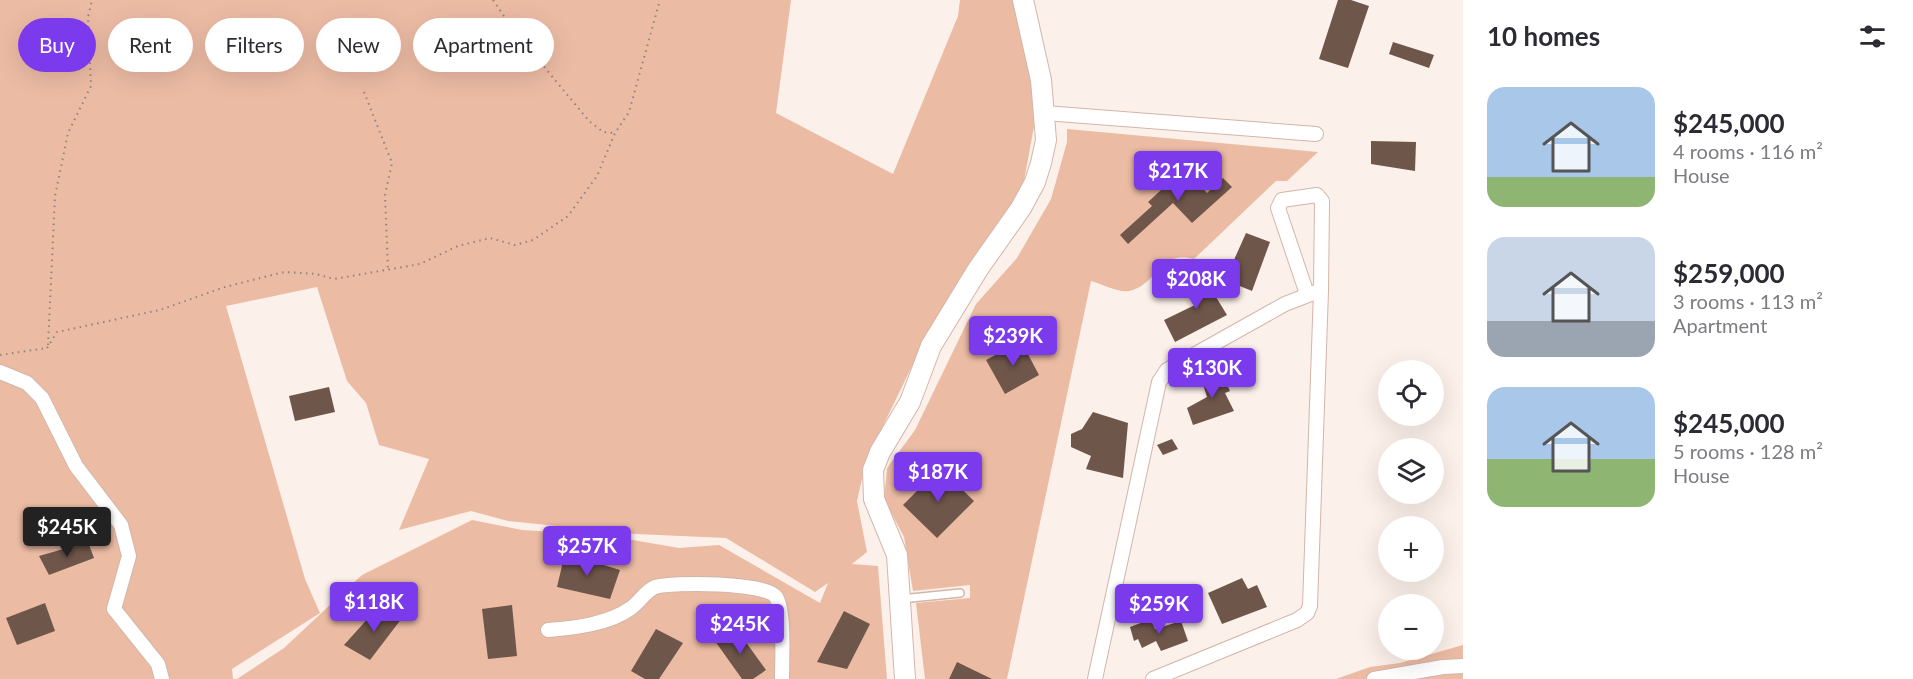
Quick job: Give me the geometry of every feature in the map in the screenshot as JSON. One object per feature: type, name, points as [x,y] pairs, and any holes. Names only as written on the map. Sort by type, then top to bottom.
[{"type":"street","points":[[905,679],[902,599],[897,555],[874,499],[873,470],[880,452],[910,402],[931,346],[1035,182],[1046,140],[1045,113],[1041,80],[1023,0]]},
{"type":"street","points":[[1045,113],[1316,134]]},
{"type":"street","points":[[1153,679],[1307,613],[1311,596],[1321,291],[1321,198],[1317,195],[1287,198],[1279,204],[1279,213],[1307,294]]},
{"type":"street","points":[[1095,679],[1159,382],[1167,370],[1307,294],[1321,291]]},
{"type":"street","points":[[0,372],[27,383],[42,398],[76,466],[121,525],[129,556],[114,609],[158,664],[162,679]]},
{"type":"street","points":[[548,630],[571,628],[610,619],[630,609],[655,587],[736,585],[762,588],[771,592],[779,606],[782,679]]},
{"type":"street","points":[[1374,679],[1443,667],[1463,666]]},
{"type":"lane","points":[[902,599],[960,593]]},
{"type":"path","points":[[47,348],[55,196],[68,133],[91,86],[88,17],[92,0]]},
{"type":"path","points":[[494,0],[512,28],[589,122],[603,132],[615,133]]},
{"type":"path","points":[[0,355],[47,348],[57,332],[160,310],[225,287],[284,272],[316,274],[334,279],[420,264],[458,246],[490,238],[515,245],[534,240],[568,216],[597,176],[615,133],[629,111],[660,0]]},
{"type":"path","points":[[364,92],[392,163],[385,195],[388,270]]},
{"type":"shaded area","points":[[0,0],[791,0],[776,113],[893,174],[958,16],[960,0],[1014,0],[1037,110],[1021,197],[928,333],[866,461],[857,501],[867,552],[852,564],[878,566],[887,679],[237,679],[284,648],[362,575],[472,520],[522,530],[604,535],[679,548],[719,545],[820,603],[828,583],[815,592],[726,538],[636,534],[508,521],[471,511],[399,530],[429,459],[379,445],[366,403],[347,381],[317,287],[226,306],[305,579],[320,613],[232,669],[233,679],[0,679]]},
{"type":"shaded area","points":[[1067,129],[1318,152],[1287,181],[1276,181],[1194,259],[1182,257],[1173,259],[1146,282],[1129,291],[1115,290],[1091,281],[1007,679],[925,679],[916,603],[970,598],[970,585],[913,591],[904,537],[884,499],[887,468],[915,430],[976,304],[1017,258],[1051,199],[1067,142]]},
{"type":"shaded area","points":[[1463,645],[1463,679],[1336,679],[1370,667],[1410,660],[1444,660],[1444,650]]},
{"type":"building","points":[[1338,0],[1351,0],[1369,6],[1348,68],[1319,59]]},
{"type":"building","points":[[1393,42],[1434,55],[1429,68],[1389,54]]},
{"type":"building","points":[[1371,141],[1416,142],[1415,171],[1371,164]]},
{"type":"building","points":[[1185,168],[1207,193],[1223,178],[1232,187],[1192,223],[1173,203],[1128,244],[1120,235],[1152,206],[1148,202]]},
{"type":"building","points":[[1246,233],[1270,242],[1252,291],[1225,280]]},
{"type":"building","points":[[1202,274],[1227,315],[1175,342],[1164,320],[1197,304],[1183,284]]},
{"type":"building","points":[[1021,341],[1039,375],[1005,394],[986,360]]},
{"type":"building","points":[[1219,368],[1230,391],[1225,393],[1234,411],[1193,425],[1187,408],[1207,397],[1201,378]]},
{"type":"building","points":[[329,387],[335,412],[295,421],[289,396]]},
{"type":"building","points":[[1093,412],[1128,423],[1123,478],[1086,469],[1091,456],[1071,447],[1071,434],[1082,429]]},
{"type":"building","points":[[1172,439],[1178,449],[1163,455],[1157,445]]},
{"type":"building","points":[[940,468],[974,501],[937,538],[903,505]]},
{"type":"building","points":[[88,542],[94,558],[49,575],[39,556]]},
{"type":"building","points":[[565,553],[620,570],[610,599],[557,587]]},
{"type":"building","points":[[1242,578],[1248,589],[1257,585],[1267,607],[1222,624],[1208,593]]},
{"type":"building","points":[[45,603],[55,631],[17,645],[6,618]]},
{"type":"building","points":[[380,605],[402,618],[370,660],[344,645]]},
{"type":"building","points":[[512,605],[517,656],[488,659],[482,609]]},
{"type":"building","points":[[844,611],[870,624],[847,669],[817,662]]},
{"type":"building","points":[[1151,619],[1155,629],[1181,621],[1188,641],[1161,651],[1156,641],[1142,648],[1138,639],[1134,641],[1130,627]]},
{"type":"building","points":[[735,627],[766,670],[753,679],[742,679],[715,641]]},
{"type":"building","points":[[656,629],[683,643],[659,679],[645,679],[631,671]]},
{"type":"building","points":[[957,662],[992,679],[949,679]]}]
